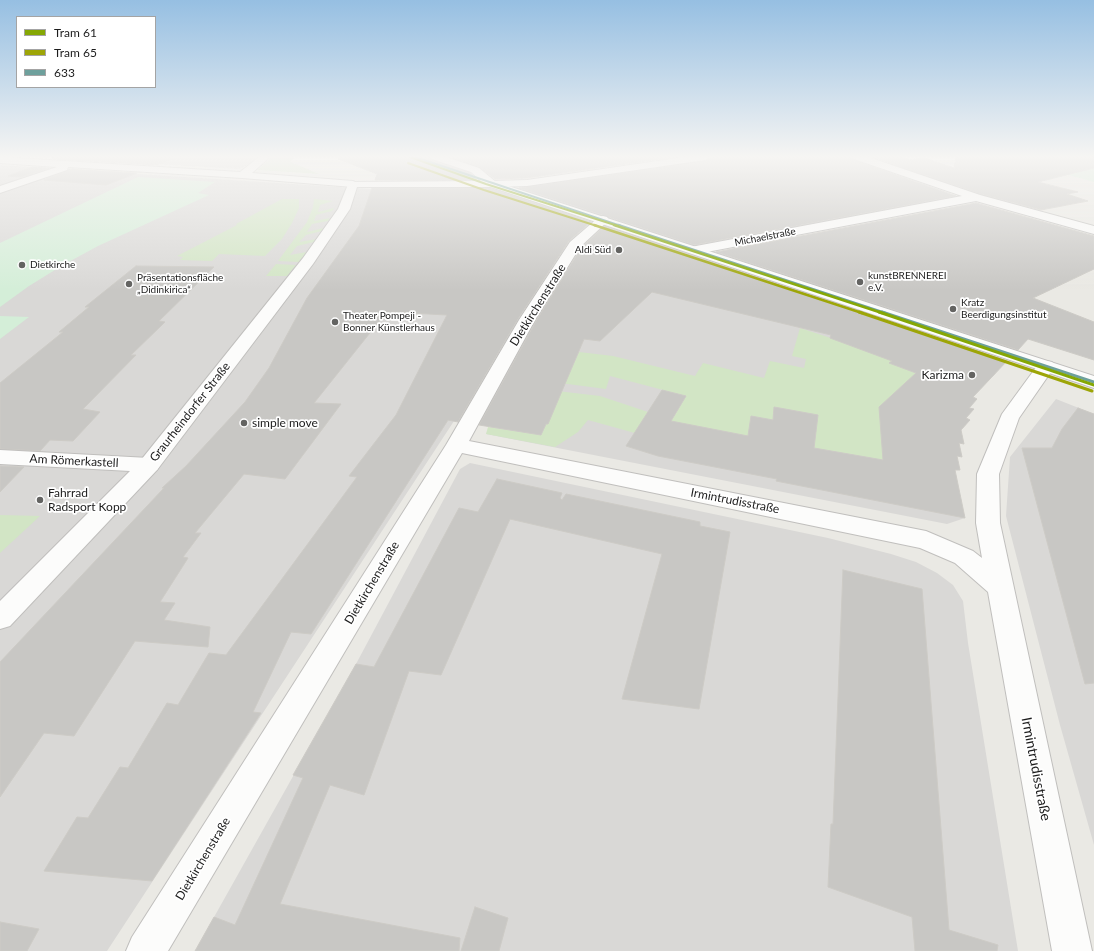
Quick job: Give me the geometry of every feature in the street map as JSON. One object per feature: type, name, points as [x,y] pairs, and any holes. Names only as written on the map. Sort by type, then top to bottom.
[{"type":"street","name":"Graurheindorfer Straße","points":[[0,618],[149,465],[308,261],[344,209],[347,201]]},
{"type":"street","points":[[546,201],[1094,382]]},
{"type":"street","name":"Michaelstraße","points":[[696,250],[953,201]]},
{"type":"street","points":[[992,201],[1094,230]]},
{"type":"street","name":"Dietkirchenstraße","points":[[146,951],[456,445],[527,320],[575,245],[603,220]]},
{"type":"street","name":"Irmintrudisstraße","points":[[1046,366],[1009,418],[988,474],[988,523],[1072,951]]},
{"type":"street","name":"Irmintrudisstraße","points":[[456,445],[926,540],[964,557],[1000,588]]},
{"type":"street","name":"Am Römerkastell","points":[[0,457],[149,465]]},
{"type":"shaded area","points":[[0,201],[492,201],[559,252],[454,421],[107,951],[0,951]]},
{"type":"shaded area","points":[[581,261],[996,373],[973,397],[977,399],[970,408],[974,409],[966,418],[970,420],[961,430],[964,444],[959,443],[962,457],[957,456],[960,470],[955,470],[965,518],[947,524],[486,434]]},
{"type":"shaded area","points":[[1056,399],[1094,414],[1094,845],[1060,725],[1006,516],[1010,457]]},
{"type":"shaded area","points":[[470,463],[828,538],[916,562],[937,573],[953,585],[963,601],[968,643],[1018,951],[195,951],[356,664],[460,469]]},
{"type":"green space","points":[[87,201],[195,201],[98,246],[29,286],[0,307],[0,243]]},
{"type":"green space","points":[[278,201],[299,201],[299,208],[292,223],[282,239],[265,256],[219,254],[212,261],[180,260],[183,257],[177,256],[237,225],[236,224]]},
{"type":"green space","points":[[314,201],[332,201],[320,205],[318,212],[334,208],[332,211],[316,215],[314,221],[330,218],[328,221],[312,224],[307,232],[324,228],[322,231],[306,235],[299,242],[317,239],[314,242],[297,246],[290,255],[307,252],[299,262],[278,261],[307,222]]},
{"type":"green space","points":[[276,264],[296,265],[287,276],[266,276]]},
{"type":"green space","points":[[0,316],[29,317],[0,339]]},
{"type":"green space","points":[[800,328],[895,359],[890,363],[916,373],[883,460],[814,448],[818,415],[775,407],[773,420],[751,416],[748,436],[696,426],[660,440],[588,420],[578,432],[555,447],[486,434],[488,427],[541,435],[556,402],[557,391],[600,396],[672,420],[686,396],[610,376],[606,389],[560,383],[571,370],[579,352],[613,356],[695,376],[703,363],[764,378],[770,361],[804,368],[806,359],[792,356]]},
{"type":"green space","points":[[0,515],[40,516],[0,553]]},
{"type":"building","points":[[367,201],[530,201],[591,222],[569,241],[518,319],[458,422],[448,420],[311,634],[291,632],[253,712],[261,713],[152,881],[44,871],[77,817],[88,818],[120,767],[128,768],[167,703],[178,705],[209,653],[226,655],[357,477],[349,476],[396,415],[447,315],[392,312],[389,319],[381,319],[314,403],[341,404],[285,479],[244,474],[195,533],[201,533],[183,557],[188,558],[160,602],[175,603],[164,620],[210,627],[208,647],[135,641],[74,736],[44,733],[0,797],[0,662],[164,488],[162,488],[186,466],[245,402],[269,368],[307,298],[359,226]]},
{"type":"building","points":[[560,201],[927,201],[694,245]]},
{"type":"building","points":[[1008,201],[1086,201],[1041,210]]},
{"type":"building","points":[[976,203],[1094,236],[1094,269],[1033,298],[1094,322],[1094,360],[1028,339],[1018,350],[716,252]]},
{"type":"building","points":[[604,226],[1007,361],[973,397],[977,399],[969,408],[974,409],[966,418],[970,420],[961,430],[964,444],[959,443],[962,457],[957,456],[960,470],[955,470],[965,518],[658,456],[626,446],[662,390],[686,396],[671,421],[748,436],[751,416],[773,420],[774,407],[818,415],[814,448],[883,460],[879,407],[916,373],[889,363],[892,361],[830,338],[831,335],[652,292],[600,341],[584,339],[548,424],[546,424],[541,435],[479,425],[536,321],[581,248]]},
{"type":"building","points":[[136,266],[214,267],[159,321],[165,322],[131,355],[136,355],[83,409],[100,412],[73,441],[50,440],[40,451],[0,449],[0,383],[63,332],[59,332],[89,307],[85,307]]},
{"type":"building","points":[[1078,408],[1094,414],[1094,683],[1085,684],[1022,448],[1052,448],[1062,429]]},
{"type":"building","points":[[0,466],[24,467],[0,492]]},
{"type":"building","points":[[497,479],[562,493],[560,498],[562,500],[566,494],[700,522],[700,526],[730,532],[699,709],[622,699],[662,554],[510,519],[441,675],[409,671],[364,795],[330,785],[280,904],[460,938],[459,951],[195,951],[214,917],[235,925],[303,778],[293,775],[356,664],[374,667],[459,508],[478,512]]},
{"type":"building","points":[[843,570],[922,589],[949,930],[998,945],[997,951],[915,951],[912,917],[828,887],[831,824],[833,824]]},
{"type":"building","points":[[475,907],[508,918],[499,951],[461,951]]},
{"type":"building","points":[[0,922],[39,929],[27,951],[0,951]]},
{"type":"tram line","name":"65","points":[[519,201],[782,286],[1092,391]]},
{"type":"tram line","name":"61","points":[[540,201],[784,280],[1094,385]]},
{"type":"transit line","name":"633","points":[[545,201],[1094,382]]},
{"type":"place","name":"Aldi Süd","points":[[619,250]]},
{"type":"place","name":"Dietkirche","points":[[22,265]]},
{"type":"place","name":"kunstBRENNEREI e.V.","points":[[860,282]]},
{"type":"place","name":"Präsentationsfläche „Didinkirica“","points":[[129,284]]},
{"type":"place","name":"Kratz Beerdigungsinstitut","points":[[953,309]]},
{"type":"place","name":"Theater Pompeji - Bonner Künstlerhaus","points":[[335,322]]},
{"type":"place","name":"Karizma","points":[[972,375]]},
{"type":"place","name":"simple move","points":[[244,423]]},
{"type":"place","name":"Fahrrad Radsport Kopp","points":[[40,500]]}]
